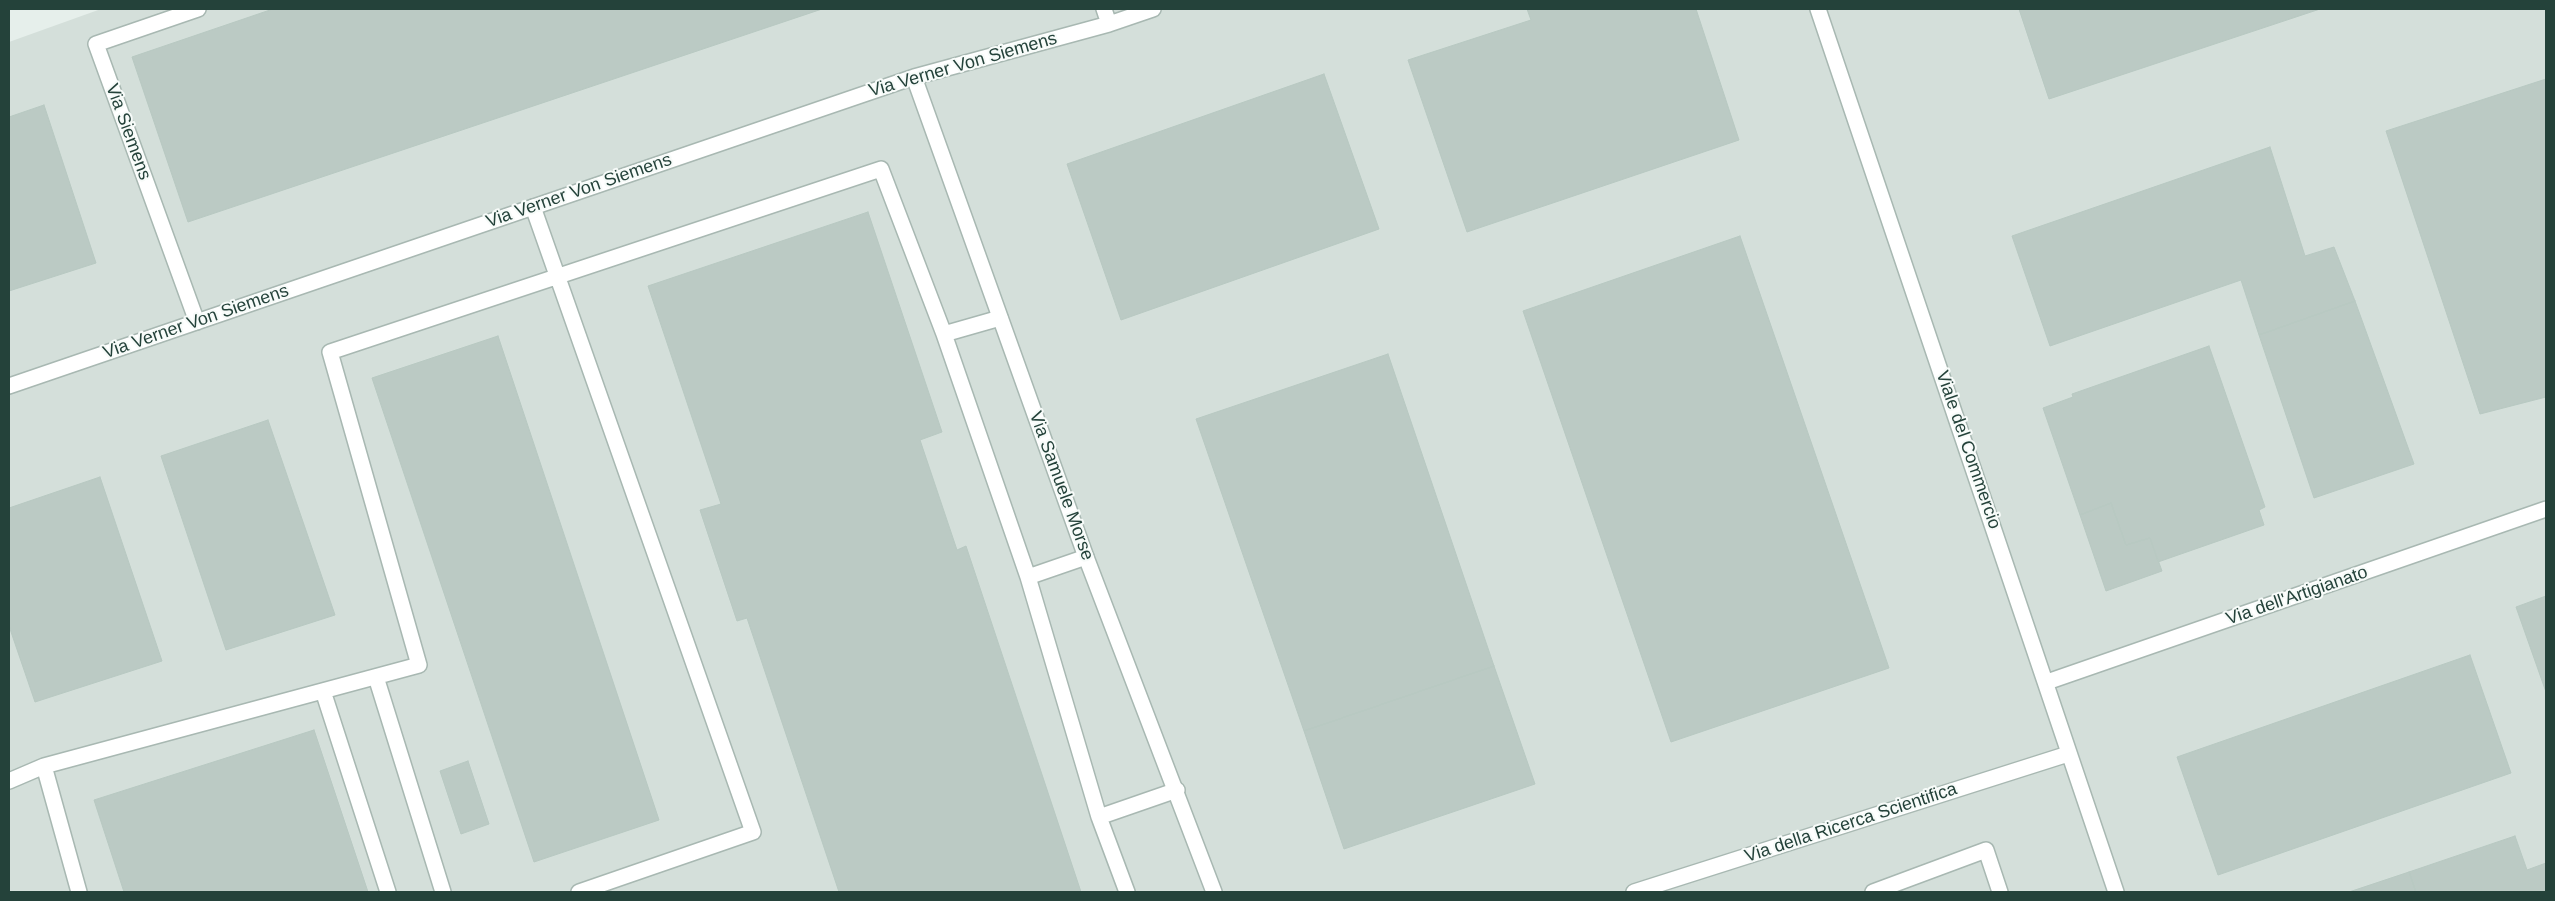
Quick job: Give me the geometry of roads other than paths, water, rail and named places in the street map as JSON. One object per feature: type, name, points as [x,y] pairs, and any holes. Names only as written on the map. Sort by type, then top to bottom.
[{"type":"street","name":"Via Siemens","points":[[197,322],[96,44],[198,9]]},
{"type":"street","points":[[1104,9],[1109,24]]},
{"type":"street","name":"Via Verner Von Siemens","points":[[9,386],[914,76],[1109,24],[1153,9]]},
{"type":"street","name":"Viale del Commercio","points":[[1818,9],[2047,682],[2068,754],[2116,892]]},
{"type":"street","name":"Via Samuele Morse","points":[[914,76],[1086,557],[1177,790],[1214,892]]},
{"type":"street","points":[[9,781],[44,766],[419,665],[330,352],[881,169],[944,334],[1028,577],[1099,818],[1126,892]]},
{"type":"street","points":[[533,207],[753,832],[579,892]]},
{"type":"street","points":[[944,334],[1000,318]]},
{"type":"street","name":"Via dell'Artigianato","points":[[2047,682],[2546,510]]},
{"type":"street","points":[[1028,577],[1086,557]]},
{"type":"street","points":[[376,677],[443,892]]},
{"type":"street","points":[[323,691],[388,892]]},
{"type":"street","name":"Via della Ricerca Scientifica","points":[[1634,892],[2068,754]]},
{"type":"street","points":[[44,766],[79,892]]},
{"type":"street","points":[[1099,818],[1177,790]]},
{"type":"street","points":[[1873,892],[1986,850],[2000,892]]}]
